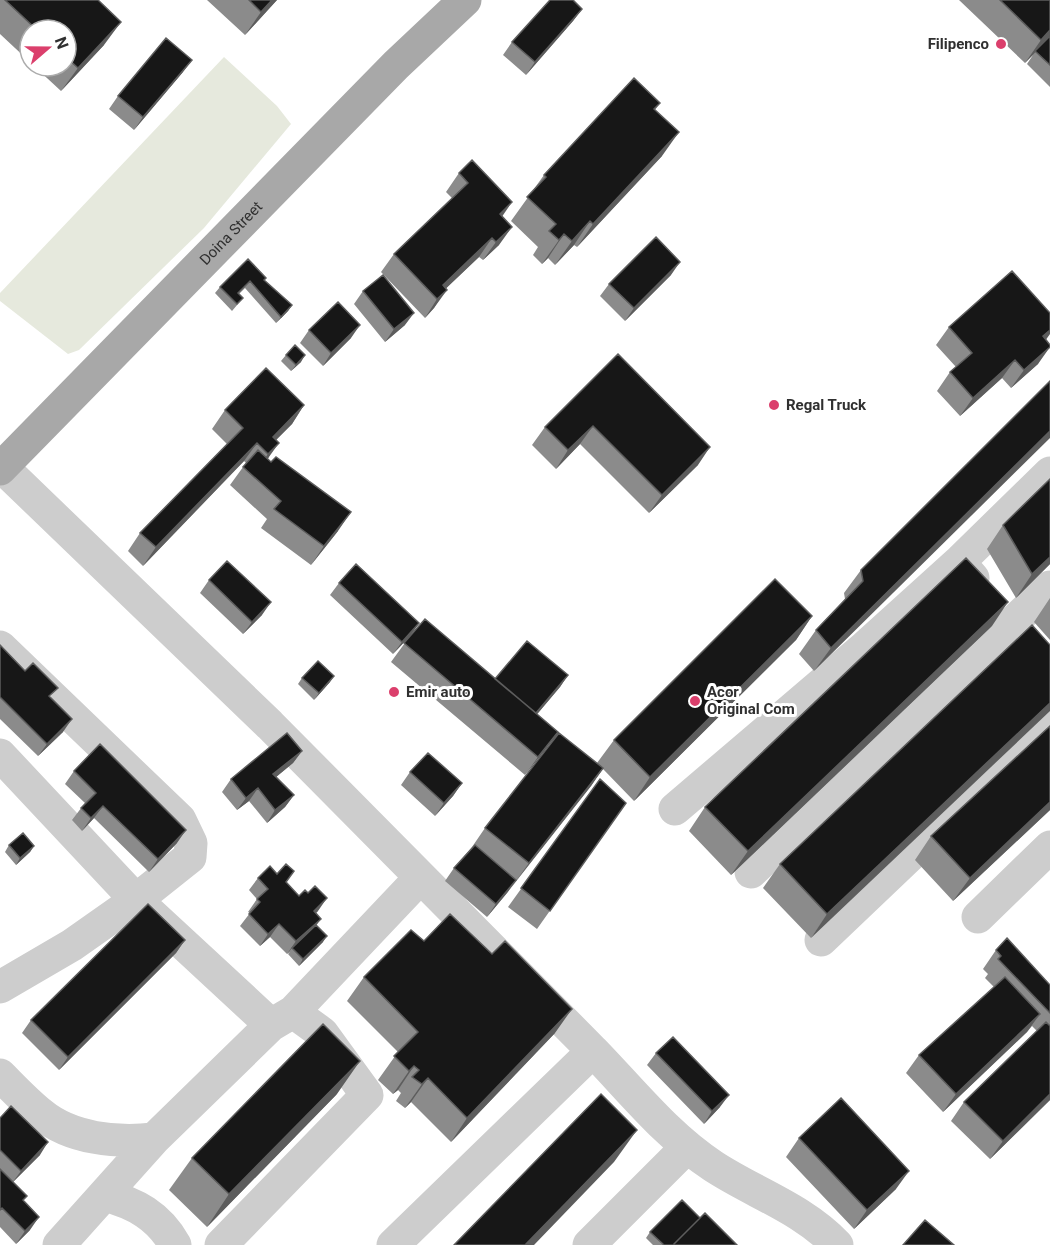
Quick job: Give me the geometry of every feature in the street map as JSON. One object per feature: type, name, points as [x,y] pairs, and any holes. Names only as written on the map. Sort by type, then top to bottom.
[{"type":"main road","name":"Doina Street","points":[[1,468],[396,65],[465,0]]},
{"type":"lane","points":[[1,468],[270,725],[687,1147],[714,1167],[792,1210],[837,1245]]},
{"type":"lane","points":[[675,809],[865,647],[959,562],[1050,473]]},
{"type":"lane","points":[[959,562],[1035,646]]},
{"type":"lane","points":[[751,872],[1050,587]]},
{"type":"lane","points":[[0,647],[180,820],[192,849],[189,857],[106,924],[53,958],[0,987]]},
{"type":"lane","points":[[821,939],[1050,722]]},
{"type":"lane","points":[[0,755],[136,900],[282,1018],[322,1033],[367,1095],[221,1245]]},
{"type":"lane","points":[[978,917],[1050,846]]},
{"type":"lane","points":[[59,1245],[154,1139],[282,1018],[420,878]]},
{"type":"lane","points":[[393,1245],[592,1051]]},
{"type":"lane","points":[[0,1075],[42,1115],[74,1131],[108,1139],[154,1139]]},
{"type":"lane","points":[[589,1245],[687,1147]]},
{"type":"lane","points":[[104,1195],[129,1202],[151,1215],[168,1233],[175,1245]]},
{"type":"shaded area","points":[[224,57],[277,106],[291,124],[204,228],[79,350],[68,354],[0,301],[0,293]]},
{"type":"building","points":[[5,0],[98,0],[121,22],[78,68],[78,18],[24,18]]},
{"type":"building","points":[[249,0],[272,0],[261,12]]},
{"type":"building","points":[[550,0],[573,0],[582,9],[535,62],[512,42]]},
{"type":"building","points":[[1000,0],[1050,0],[1050,30],[1041,40]]},
{"type":"building","points":[[1050,36],[1050,65],[1035,51]]},
{"type":"building","points":[[166,38],[192,60],[143,117],[118,96]]},
{"type":"building","points":[[634,78],[660,103],[654,109],[679,132],[593,224],[590,221],[572,241],[564,234],[559,240],[549,231],[556,224],[527,197],[546,177],[544,175]]},
{"type":"building","points":[[472,160],[512,202],[500,214],[512,227],[496,242],[492,238],[443,285],[447,290],[437,299],[394,254],[468,183],[459,173]]},
{"type":"building","points":[[656,237],[680,262],[634,308],[609,284]]},
{"type":"building","points":[[248,259],[266,278],[264,280],[292,305],[281,317],[250,281],[238,293],[243,298],[237,304],[220,287]]},
{"type":"building","points":[[1012,271],[1050,313],[1050,330],[1043,336],[1050,347],[1024,370],[1015,360],[973,398],[950,372],[972,353],[949,327]]},
{"type":"building","points":[[383,275],[414,313],[394,329],[363,291]]},
{"type":"building","points":[[338,302],[360,325],[331,353],[309,330]]},
{"type":"building","points":[[295,345],[305,355],[296,365],[286,355]]},
{"type":"building","points":[[618,354],[710,447],[662,495],[593,426],[568,450],[545,427]]},
{"type":"building","points":[[266,368],[304,405],[273,437],[279,443],[268,454],[257,443],[156,547],[140,533],[243,428],[225,410]]},
{"type":"building","points":[[1050,381],[1050,431],[831,648],[816,630],[863,581],[861,570]]},
{"type":"building","points":[[258,450],[271,462],[276,457],[351,512],[324,546],[274,509],[281,501],[243,467]]},
{"type":"building","points":[[1050,479],[1050,557],[1032,574],[1003,525]]},
{"type":"building","points":[[966,558],[1008,602],[748,851],[705,807]]},
{"type":"building","points":[[227,561],[271,602],[252,622],[209,580]]},
{"type":"building","points":[[356,564],[419,623],[402,642],[339,583]]},
{"type":"building","points":[[775,579],[812,616],[650,777],[614,740]]},
{"type":"building","points":[[425,619],[558,732],[538,757],[404,643]]},
{"type":"building","points":[[1032,625],[1050,645],[1050,703],[827,914],[780,864]]},
{"type":"building","points":[[527,641],[568,675],[536,713],[495,679]]},
{"type":"building","points":[[0,645],[25,671],[33,663],[58,688],[49,696],[72,719],[47,744],[0,697]]},
{"type":"building","points":[[318,661],[334,676],[319,693],[302,678]]},
{"type":"building","points":[[1050,726],[1050,802],[970,878],[931,836]]},
{"type":"building","points":[[287,733],[302,751],[273,774],[294,795],[275,810],[258,788],[246,798],[231,779]]},
{"type":"building","points":[[559,733],[603,768],[529,863],[485,828]]},
{"type":"building","points":[[100,744],[186,830],[158,859],[103,806],[91,818],[81,808],[96,793],[74,771]]},
{"type":"building","points":[[428,753],[462,783],[444,803],[410,772]]},
{"type":"building","points":[[600,779],[626,803],[550,911],[521,888]]},
{"type":"building","points":[[23,833],[34,846],[20,858],[9,845]]},
{"type":"building","points":[[475,845],[516,880],[496,904],[454,868]]},
{"type":"building","points":[[286,864],[294,871],[286,882],[299,896],[305,890],[308,893],[315,886],[327,898],[314,911],[321,919],[296,941],[279,924],[268,934],[249,914],[260,902],[257,899],[268,889],[258,878],[270,866],[277,874]]},
{"type":"building","points":[[148,904],[185,940],[68,1057],[31,1020]]},
{"type":"building","points":[[450,914],[492,954],[505,941],[572,1009],[467,1118],[428,1078],[422,1084],[412,1077],[419,1070],[414,1066],[409,1071],[394,1056],[418,1032],[364,977],[411,930],[424,941]]},
{"type":"building","points":[[316,925],[327,936],[303,959],[292,948]]},
{"type":"building","points":[[1007,938],[1050,985],[1050,1013],[998,959],[1001,956],[996,950]]},
{"type":"building","points":[[1005,977],[1040,1014],[956,1094],[919,1055]]},
{"type":"building","points":[[1046,1022],[1050,1026],[1050,1094],[1003,1141],[964,1102]]},
{"type":"building","points":[[323,1024],[360,1061],[229,1194],[192,1158]]},
{"type":"building","points":[[673,1037],[729,1095],[712,1111],[656,1053]]},
{"type":"building","points":[[601,1094],[637,1130],[525,1245],[454,1245]]},
{"type":"building","points":[[841,1098],[909,1171],[867,1210],[799,1138]]},
{"type":"building","points":[[11,1106],[48,1142],[21,1171],[0,1150],[0,1118]]},
{"type":"building","points":[[0,1169],[27,1196],[23,1200],[39,1217],[25,1231],[2,1208],[0,1210]]},
{"type":"building","points":[[682,1200],[700,1218],[673,1245],[664,1245],[650,1232]]},
{"type":"building","points":[[705,1213],[737,1245],[675,1245]]},
{"type":"building","points":[[925,1220],[954,1245],[903,1245]]},
{"type":"place","name":"Filipenco","points":[[1001,44]]},
{"type":"place","name":"Regal Truck","points":[[774,405]]},
{"type":"place","name":"Emir auto","points":[[394,692]]},
{"type":"place","name":"Acor Original Com","points":[[695,701]]}]
